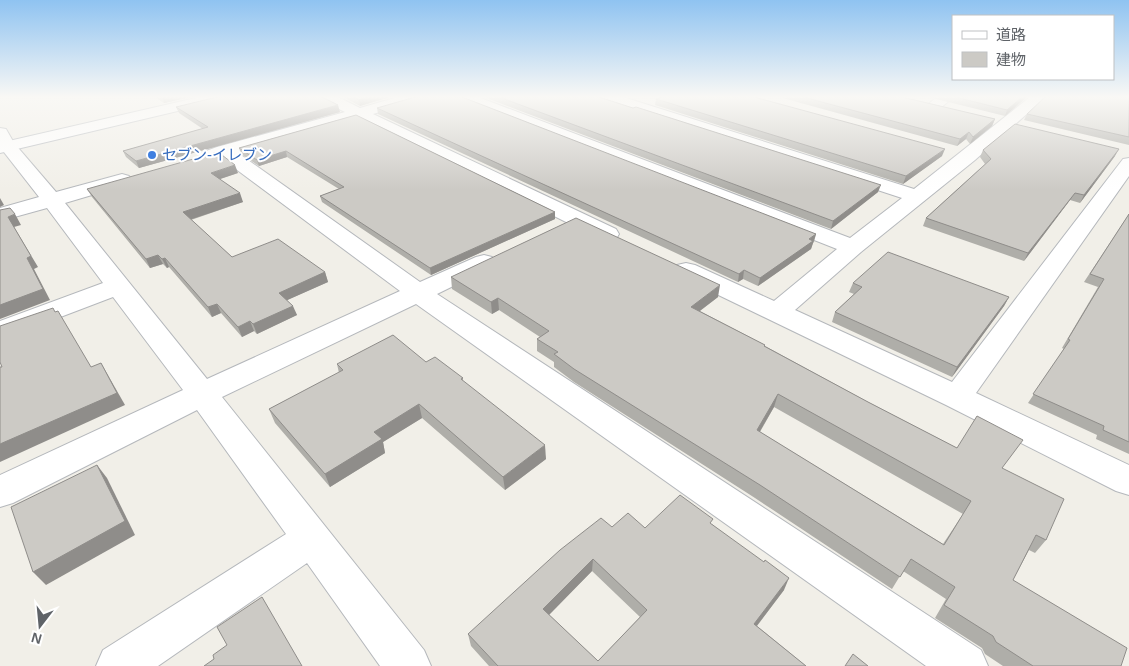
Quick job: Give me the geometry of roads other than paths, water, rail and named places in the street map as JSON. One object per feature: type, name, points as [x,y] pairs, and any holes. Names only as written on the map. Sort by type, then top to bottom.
[{"type":"street","points":[[2,143],[73,128]]},
{"type":"street","points":[[306,128],[209,156],[418,293],[965,666]]},
{"type":"street","points":[[390,128],[628,243]]},
{"type":"street","points":[[545,128],[853,247]]},
{"type":"street","points":[[704,128],[916,196]]},
{"type":"street","points":[[776,313],[853,247],[969,156],[1001,128]]},
{"type":"street","points":[[2,143],[17,155],[119,286],[408,666]]},
{"type":"street","points":[[947,150],[969,156]]},
{"type":"street","points":[[957,397],[1126,155]]},
{"type":"street","points":[[0,215],[138,176]]},
{"type":"street","points":[[550,231],[576,219]]},
{"type":"street","points":[[0,492],[202,394],[506,252]]},
{"type":"street","points":[[663,260],[957,397],[1129,481]]},
{"type":"street","points":[[0,331],[119,286]]},
{"type":"street","points":[[119,666],[311,539]]},
{"type":"place","name":"セブン-イレブン","points":[[152,155]]}]
